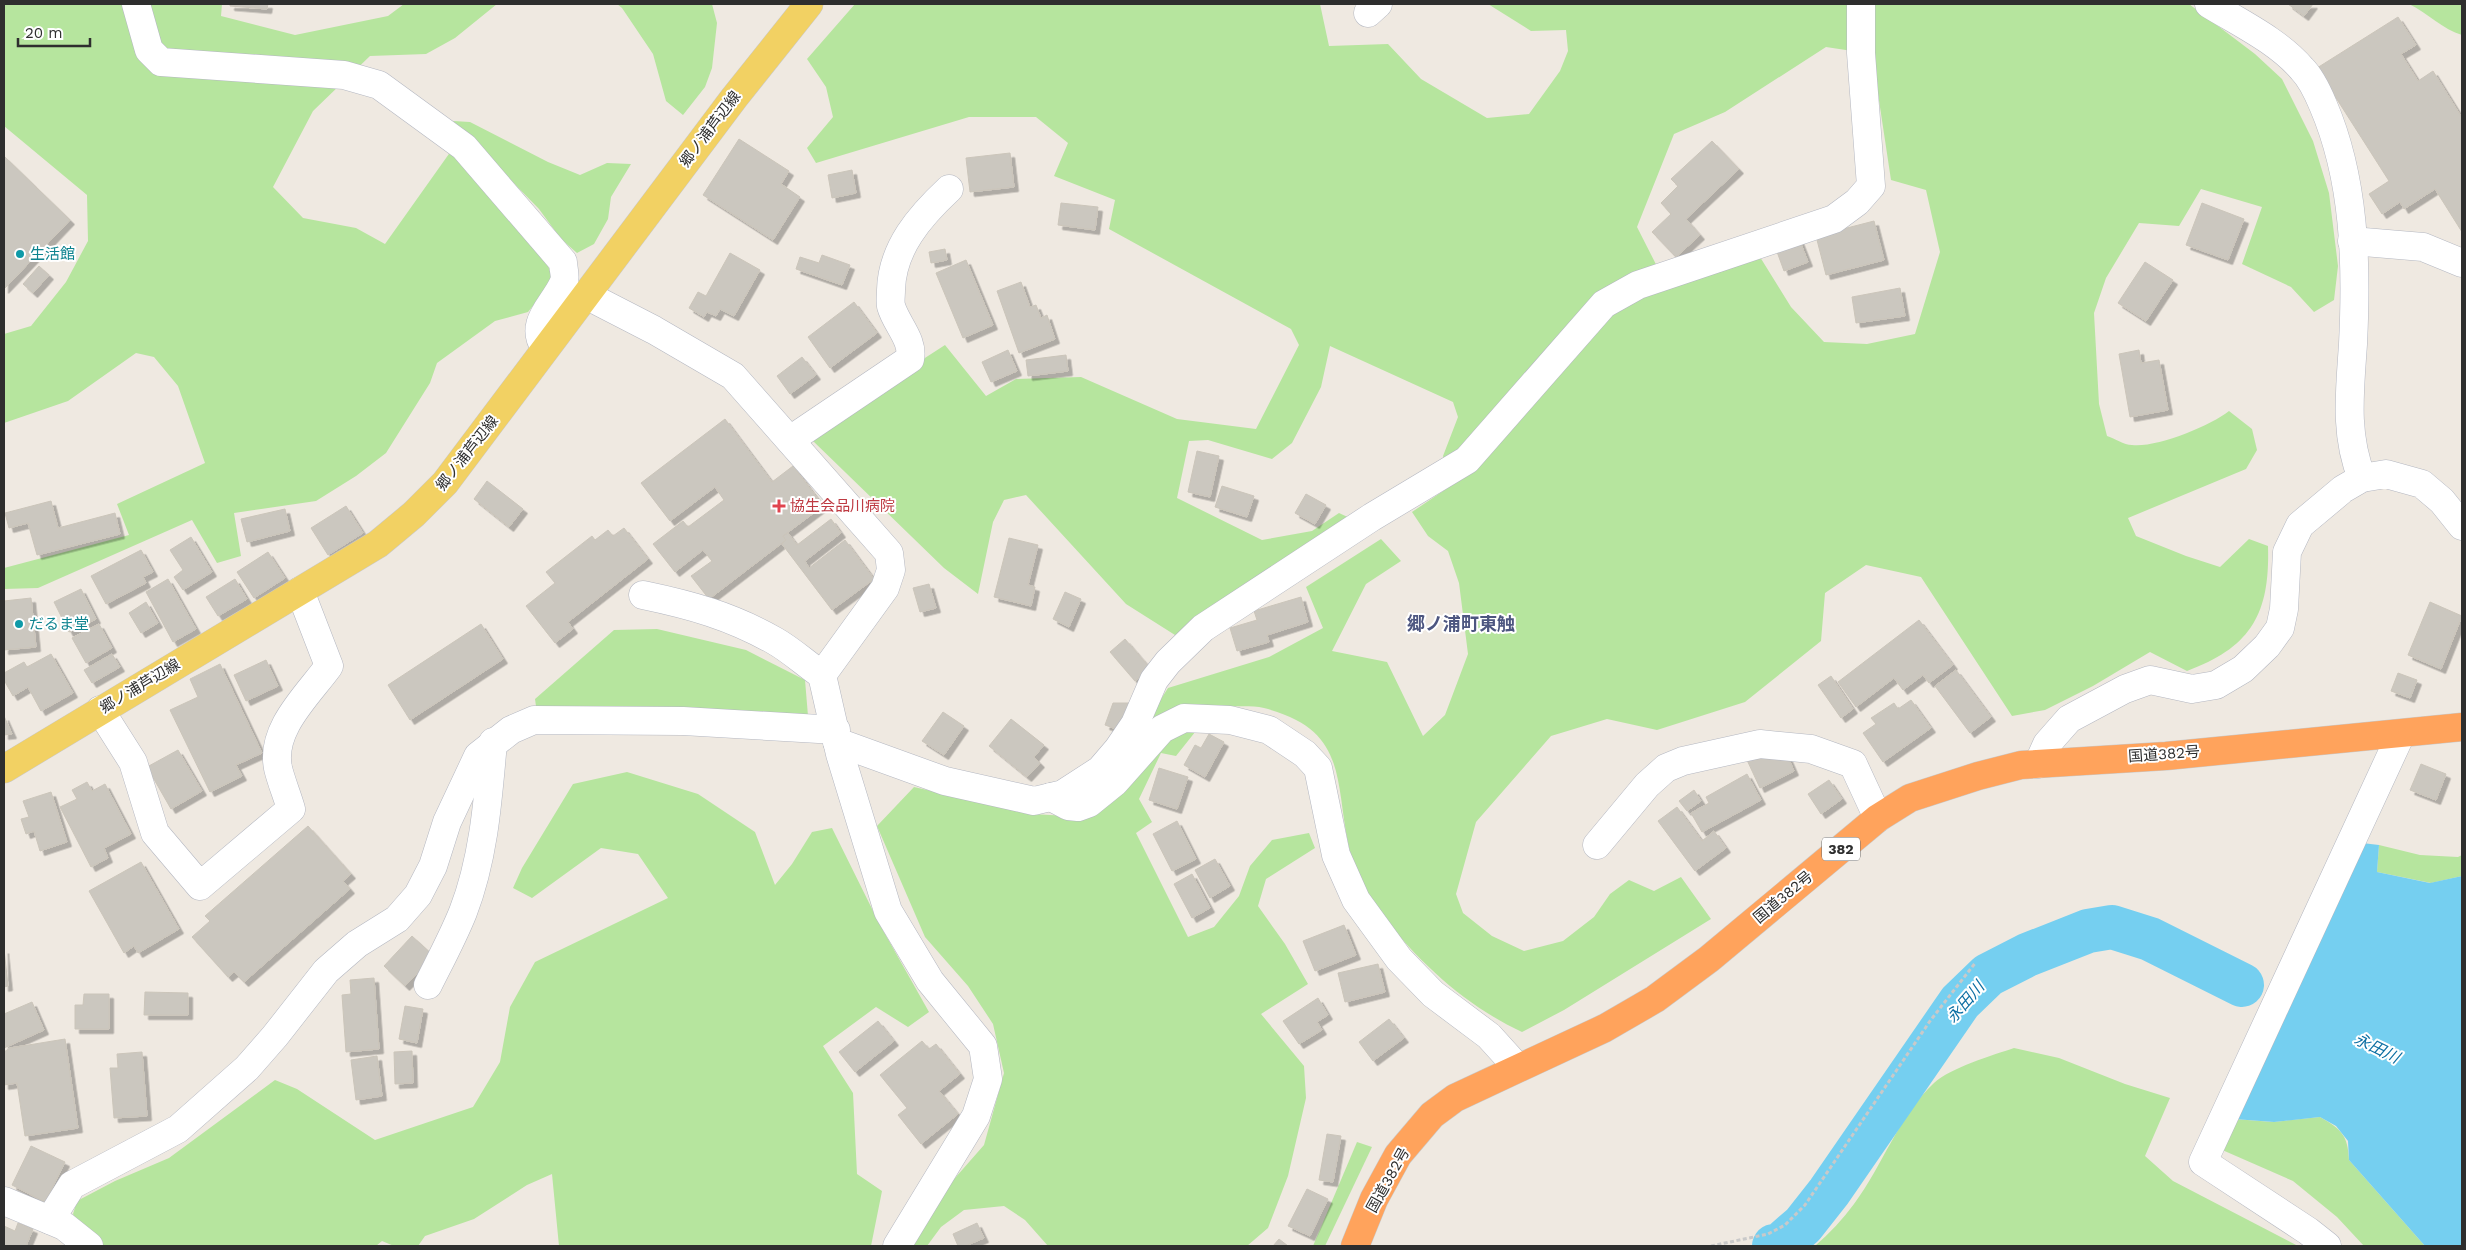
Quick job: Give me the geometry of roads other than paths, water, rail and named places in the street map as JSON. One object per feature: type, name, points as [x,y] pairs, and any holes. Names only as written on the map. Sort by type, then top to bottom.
[{"type":"highway","name":"国道382号","points":[[1355,1246],[1374,1199],[1398,1155],[1432,1115],[1455,1098],[1605,1028],[1655,999],[1709,959],[1878,818],[1910,798],[2004,770],[2038,764],[2166,756],[2335,738],[2401,734],[2462,726]]},
{"type":"main road","name":"郷ノ浦芦辺線","points":[[4,769],[378,544],[414,514],[445,483],[734,98],[809,4]]},
{"type":"street","points":[[136,4],[149,50],[161,62],[344,75],[379,85],[464,147],[548,243],[562,262],[565,280],[538,328],[538,339],[545,348]]},
{"type":"street","points":[[50,1220],[72,1185],[178,1129],[247,1068],[275,1036],[326,971],[357,944],[397,919],[418,895],[433,866],[447,822],[478,756],[493,742],[511,730],[534,720],[683,721],[837,736],[945,781],[1034,801],[1063,794],[1100,770],[1118,749],[1135,724],[1154,680],[1168,662],[1203,628],[1372,517],[1467,460],[1604,304],[1638,285],[1834,219],[1857,202],[1871,186],[1861,53],[1860,4]]},
{"type":"street","points":[[2209,4],[2282,50],[2303,69],[2326,112],[2343,163],[2356,289],[2349,415],[2353,456],[2362,478]]},
{"type":"street","points":[[790,440],[910,359],[912,350],[891,305],[891,277],[898,255],[908,236],[929,208],[950,189]]},
{"type":"street","points":[[2352,241],[2423,247],[2462,263]]},
{"type":"street","points":[[586,295],[654,330],[733,376],[889,553],[891,570],[886,588],[822,675]]},
{"type":"street","points":[[2038,764],[2047,744],[2069,719],[2125,689],[2150,680],[2192,689],[2216,685],[2243,669],[2267,646],[2280,628],[2284,609],[2287,552],[2300,525],[2343,489],[2362,478],[2386,474],[2422,484],[2442,500],[2462,526]]},
{"type":"street","points":[[100,710],[133,762],[155,833],[200,886],[291,809],[278,766],[277,747],[287,721],[329,666],[300,591]]},
{"type":"street","points":[[643,595],[695,606],[735,620],[776,642],[822,675],[837,736],[888,911],[930,981],[983,1046],[988,1080],[976,1116],[897,1246]]},
{"type":"street","points":[[1051,797],[1068,806],[1078,807],[1089,803],[1115,782],[1162,729],[1184,718],[1230,720],[1269,730],[1305,754],[1318,768],[1336,855],[1356,900],[1399,959],[1433,994],[1489,1036],[1518,1068]]},
{"type":"street","points":[[2327,1246],[2308,1231],[2203,1162],[2401,734]]},
{"type":"street","points":[[428,985],[463,911],[478,860],[488,811],[493,742]]},
{"type":"street","points":[[1597,845],[1647,785],[1666,768],[1683,762],[1760,744],[1811,750],[1853,764],[1878,818]]},
{"type":"street","points":[[4,1201],[64,1226],[89,1246]]},
{"type":"water","points":[[2362,843],[2379,845],[2377,872],[2430,883],[2462,876],[2462,1246],[2425,1246],[2349,1160],[2348,1141],[2336,1126],[2320,1117],[2274,1122],[2234,1119]]},
{"type":"waterway","name":"永田川","points":[[1774,1246],[1780,1245],[1803,1225],[1829,1192],[1960,1002],[1988,975],[2027,955],[2088,931],[2112,927],[2150,939],[2242,985]]},
{"type":"place","name":"生活館","points":[[20,254]]},
{"type":"place","name":"協生会品川病院","points":[[779,506]]},
{"type":"place","name":"だるま堂","points":[[19,624]]},
{"type":"district","name":"郷ノ浦町東触","points":[[1461,623]]}]
